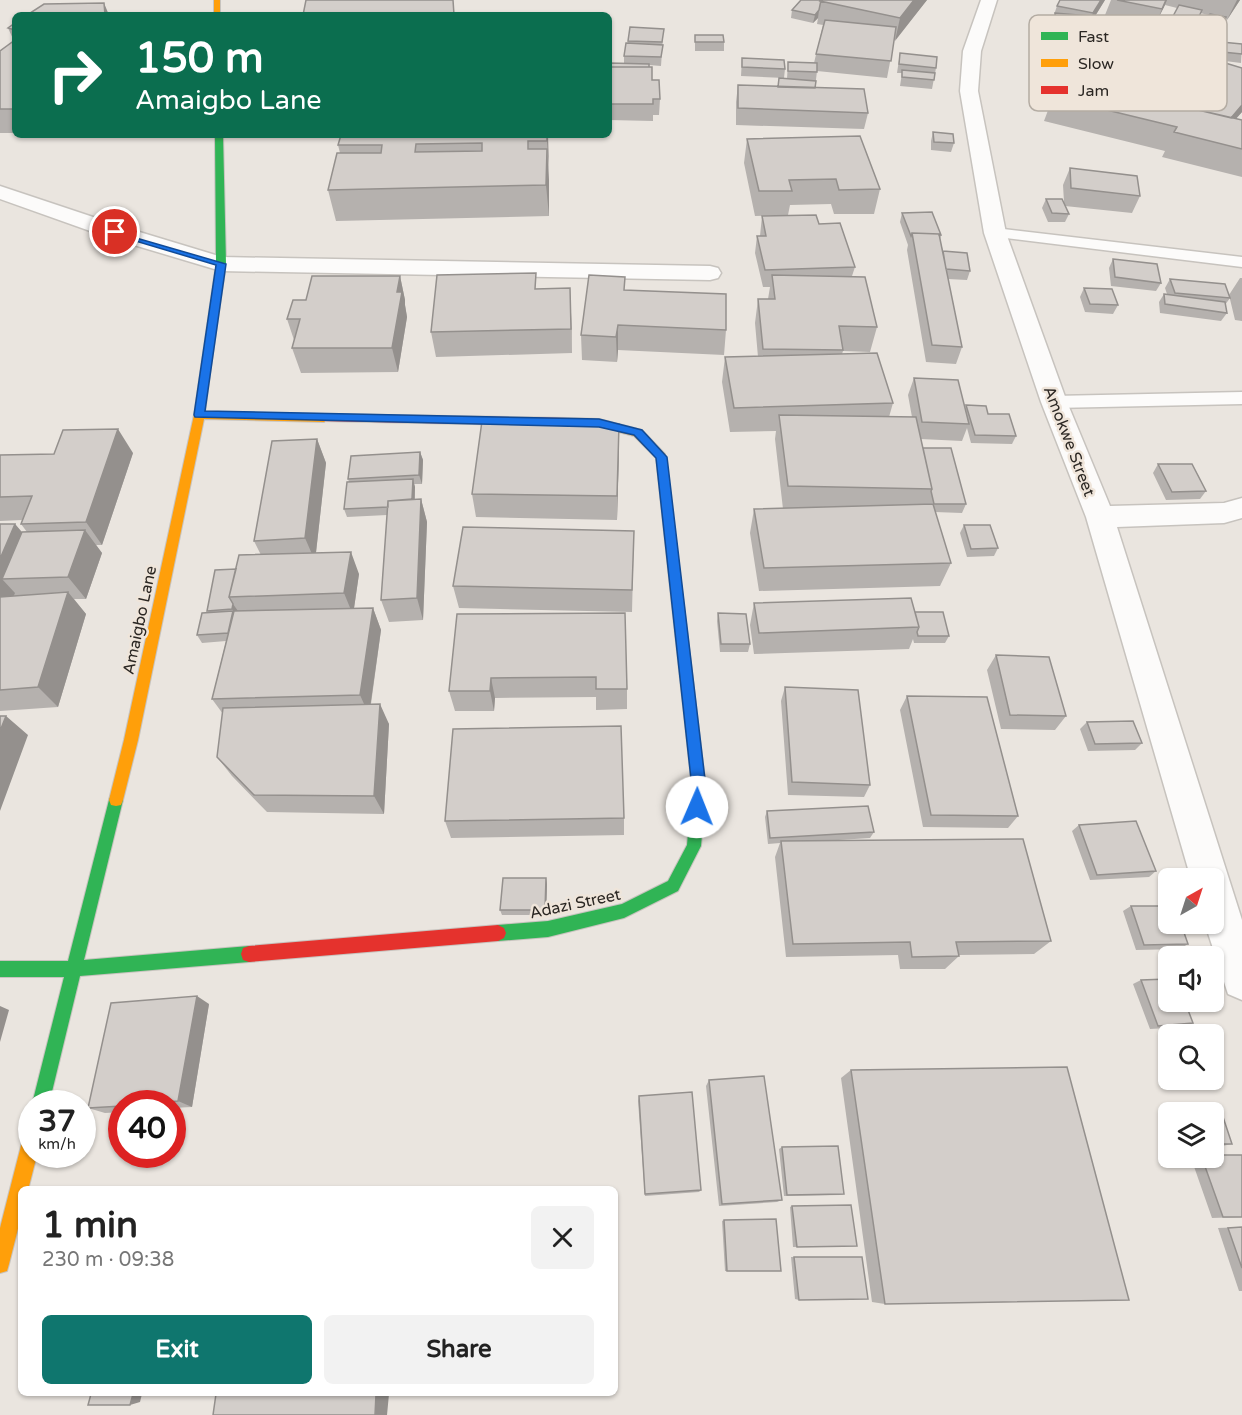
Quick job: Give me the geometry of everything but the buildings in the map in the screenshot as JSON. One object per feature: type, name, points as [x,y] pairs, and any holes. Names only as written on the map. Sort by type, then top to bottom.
[{"type":"street","name":"Amokwe Street","points":[[989,0],[972,51],[969,92],[995,233],[1054,402],[1100,517],[1206,868]]},
{"type":"street","name":"Amaigbo Lane","points":[[44,1090],[130,740],[199,415],[221,264],[219,138]]},
{"type":"street","points":[[0,192],[115,232],[221,264],[710,273]]},
{"type":"street","name":"Adazi Street","points":[[0,969],[74,969],[548,929],[624,911],[673,886],[694,846],[699,788],[662,457],[638,433],[599,423],[199,415]]},
{"type":"street","points":[[1100,517],[1224,513],[1242,508]]},
{"type":"street","points":[[1224,923],[1242,980]]},
{"type":"street","points":[[20,1186],[24,1168]]},
{"type":"street","points":[[0,1264],[18,1193]]},
{"type":"lane","points":[[995,233],[1242,262]]},
{"type":"lane","points":[[1054,402],[1242,398]]},
{"type":"traffic: fast","points":[[206,367],[221,264],[219,138]]},
{"type":"traffic: fast","points":[[498,933],[548,929],[624,911],[673,886],[694,846],[699,788],[678,606]]},
{"type":"traffic: fast","points":[[44,1090],[116,800]]},
{"type":"traffic: fast","points":[[0,969],[74,969],[249,954]]},
{"type":"traffic: slow","points":[[217,0],[217,12]]},
{"type":"traffic: slow","points":[[116,800],[131,740],[199,415],[206,367]]},
{"type":"traffic: slow","points":[[199,415],[324,418]]},
{"type":"traffic: slow","points":[[568,422],[599,423],[638,433],[661,457],[678,606]]},
{"type":"traffic: slow","points":[[20,1186],[24,1168]]},
{"type":"traffic: slow","points":[[0,1264],[18,1193]]},
{"type":"traffic: jam","points":[[324,418],[568,422]]},
{"type":"traffic: jam","points":[[249,954],[498,933]]},
{"type":"route","points":[[115,232],[221,264],[199,415],[599,423],[638,433],[662,457],[699,788],[697,807]]}]
